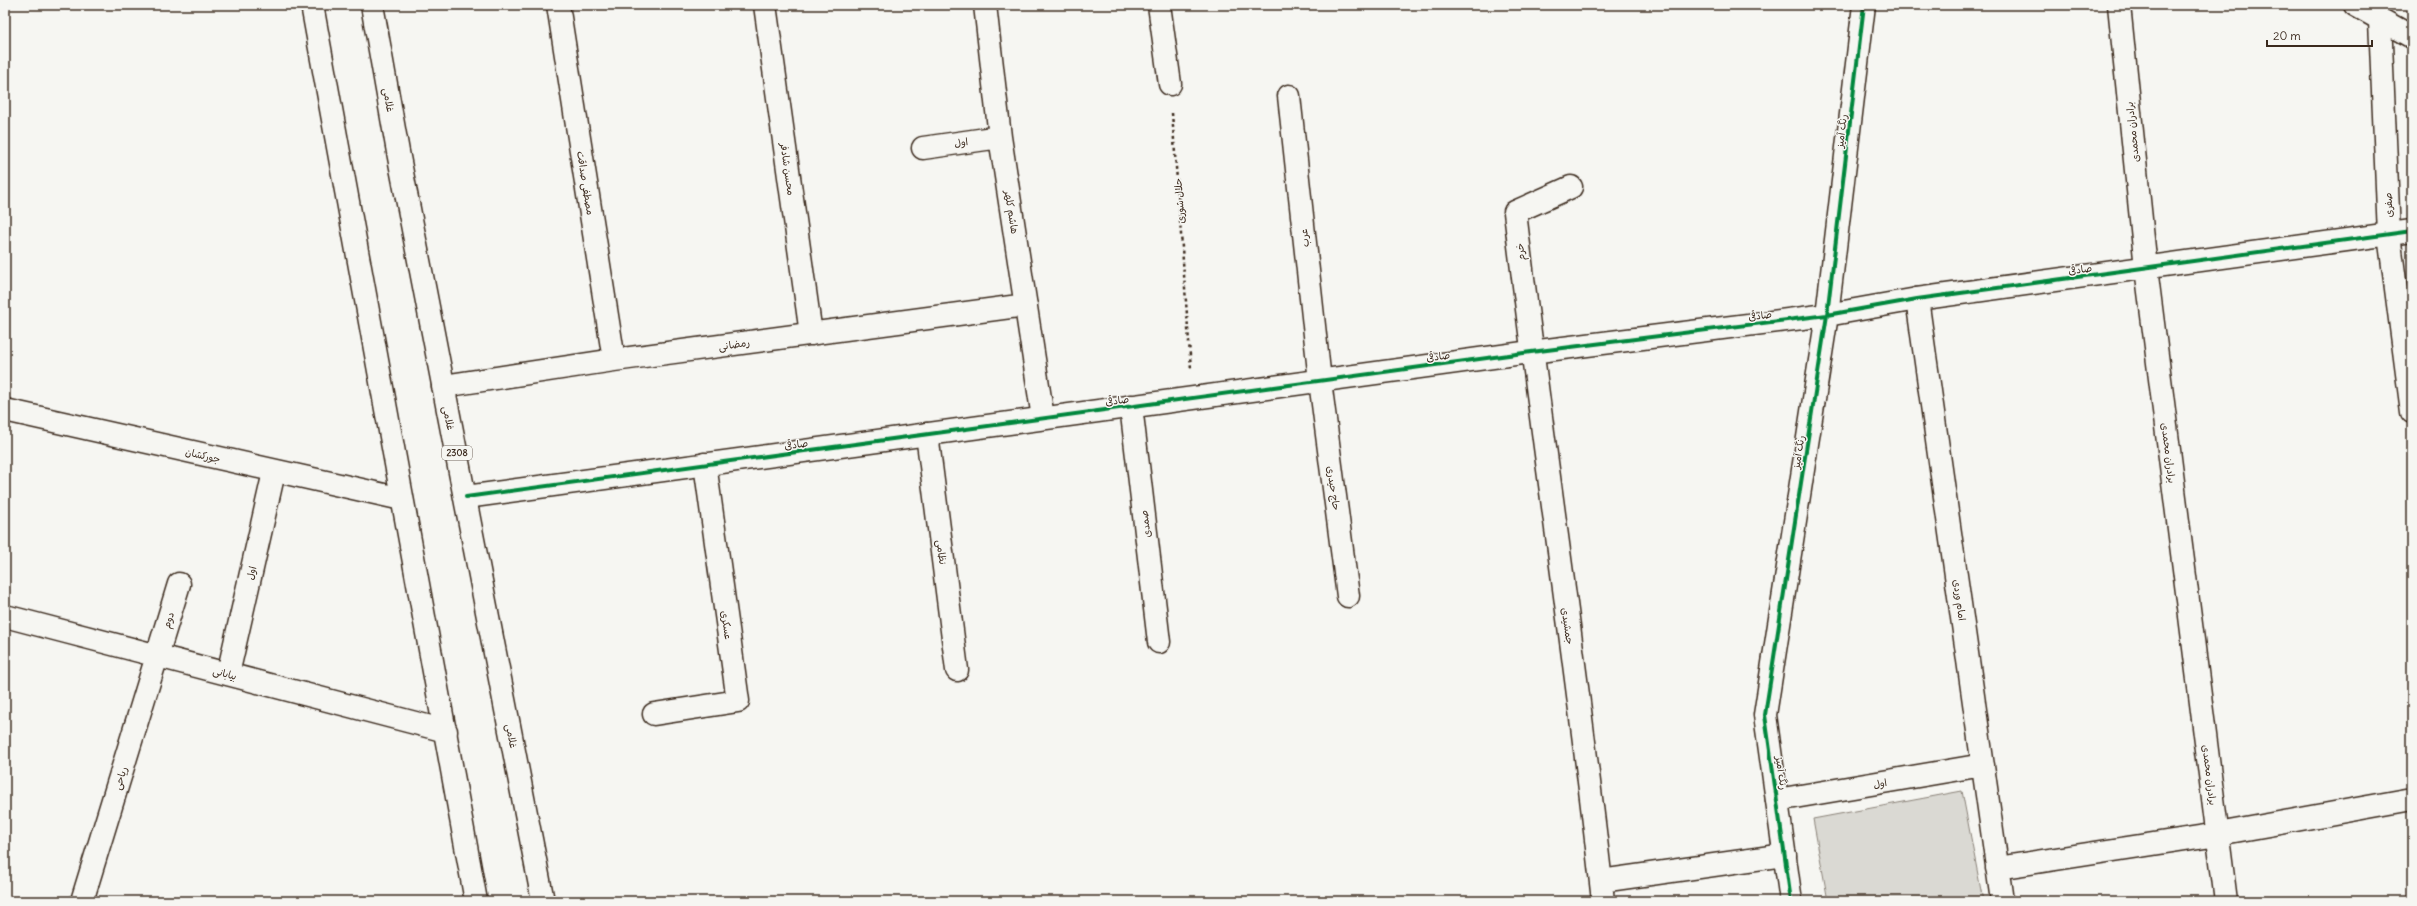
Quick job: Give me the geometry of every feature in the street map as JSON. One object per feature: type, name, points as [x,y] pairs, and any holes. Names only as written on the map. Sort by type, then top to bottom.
[{"type":"street","points":[[312,5],[476,901]]},
{"type":"street","name":"غلامی","points":[[372,5],[443,386],[466,497],[543,901]]},
{"type":"street","name":"مصطفی صداقت","points":[[558,5],[614,360]]},
{"type":"street","name":"محسن شادفر","points":[[765,5],[812,334]]},
{"type":"street","name":"هاشم کلهر","points":[[985,5],[1000,137],[1043,418]]},
{"type":"street","points":[[1159,5],[1170,84]]},
{"type":"street","name":"رنگ آمیز","points":[[1791,901],[1765,715],[1827,315],[1864,5]]},
{"type":"street","name":"برادران محمدی","points":[[2119,5],[2146,268],[2226,901]]},
{"type":"street","points":[[2355,5],[2412,37]]},
{"type":"street","name":"صفری","points":[[2380,20],[2389,235],[2412,412]]},
{"type":"street","name":"عرب","points":[[1288,96],[1320,381]]},
{"type":"street","name":"اول","points":[[923,148],[1000,137]]},
{"type":"street","name":"خرم","points":[[1531,352],[1515,212],[1571,187]]},
{"type":"street","name":"صادقی","points":[[466,497],[1531,352],[1827,315],[1917,300],[2412,231]]},
{"type":"street","name":"امام وردی","points":[[1917,300],[2002,901]]},
{"type":"street","name":"رمضانی","points":[[443,386],[614,360],[1026,305]]},
{"type":"street","name":"جمشیدی","points":[[1531,352],[1590,786],[1602,891]]},
{"type":"street","name":"حاج حیدری","points":[[1320,381],[1348,596]]},
{"type":"street","name":"صمدی","points":[[1131,406],[1159,642]]},
{"type":"street","name":"جورکشان","points":[[5,410],[274,472],[402,499]]},
{"type":"street","name":"نظامی","points":[[927,434],[957,670]]},
{"type":"street","name":"عسکری","points":[[654,714],[738,701],[705,464]]},
{"type":"street","name":"اول","points":[[228,674],[274,472]]},
{"type":"street","name":"دوم","points":[[158,656],[178,584]]},
{"type":"street","name":"بیابانی","points":[[5,616],[446,731]]},
{"type":"street","name":"ریاحی","points":[[82,901],[158,656]]},
{"type":"street","name":"اول","points":[[1777,800],[1983,765]]},
{"type":"street","points":[[1997,868],[2218,834],[2412,799]]},
{"type":"street","points":[[1602,891],[1785,855]]},
{"type":"shaded area","points":[[1962,791],[1983,901],[1828,901],[1813,819]]},
{"type":"cycle path","points":[[1791,901],[1765,715],[1827,315],[1864,5]]},
{"type":"cycle path","points":[[466,497],[1531,352],[1827,315],[1917,299],[2412,231]]}]
